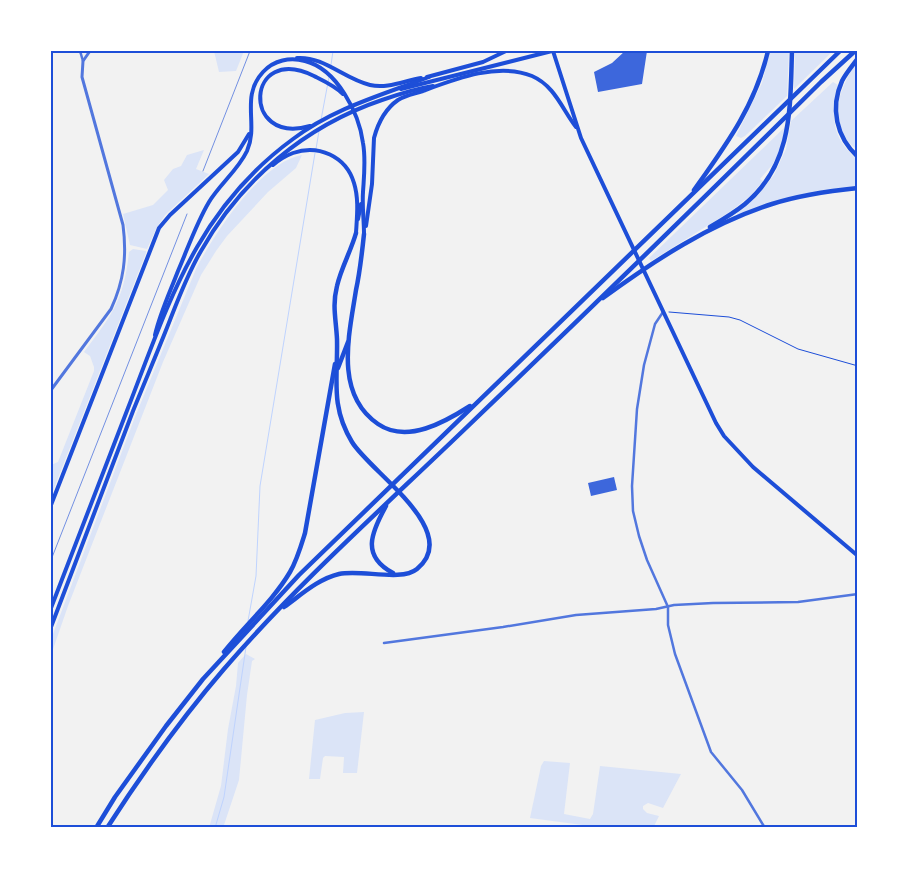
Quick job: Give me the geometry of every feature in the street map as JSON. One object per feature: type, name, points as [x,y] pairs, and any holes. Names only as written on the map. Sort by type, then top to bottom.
[{"type":"highway","points":[[686,200],[743,119],[758,84],[768,51]]},
{"type":"highway","points":[[592,306],[633,276],[746,203],[764,184],[777,164],[785,141],[788,122],[792,51]]},
{"type":"highway","points":[[204,679],[299,575],[840,51]]},
{"type":"highway","points":[[107,828],[131,790],[177,727],[226,667],[304,583],[855,51]]},
{"type":"highway","points":[[858,58],[843,79],[836,96],[835,111],[838,129],[845,142],[858,157]]},
{"type":"highway","points":[[696,236],[772,204],[821,192],[858,188]]},
{"type":"highway","points":[[273,616],[312,587],[334,575],[360,572],[397,575],[411,573],[424,561],[429,552],[428,531],[406,500],[353,443],[344,426],[338,407],[336,397],[337,335],[333,307],[337,284],[356,232]]},
{"type":"highway","points":[[364,234],[349,339],[348,362],[350,380],[356,400],[364,413],[381,426],[393,431],[403,432],[419,430],[449,419],[478,401]]},
{"type":"highway","points":[[336,376],[349,339]]},
{"type":"highway","points":[[96,828],[115,797],[166,726],[237,634],[280,588],[291,571],[305,532],[336,356]]},
{"type":"highway","points":[[389,502],[374,528],[371,543],[372,551],[380,564],[397,575]]},
{"type":"main road","points":[[151,350],[163,310],[198,222],[210,200],[246,152],[250,141],[250,104],[253,88],[263,72],[274,64],[285,60],[306,61],[335,69],[361,82],[378,86],[429,76],[483,62],[506,51]]},
{"type":"main road","points":[[387,92],[552,51],[576,127],[716,423],[724,436],[753,467],[858,556]]},
{"type":"main road","points":[[316,63],[340,86],[359,126],[364,144],[364,234]]},
{"type":"main road","points":[[51,627],[143,386],[193,265],[224,215],[262,171],[297,143],[328,123],[357,109],[400,94],[474,75],[493,67]]},
{"type":"main road","points":[[314,125],[293,130],[281,128],[269,120],[262,109],[260,94],[264,82],[277,71],[295,69],[329,84],[342,92],[349,102]]},
{"type":"main road","points":[[474,75],[511,71],[533,76],[551,89],[576,127]]},
{"type":"main road","points":[[51,608],[151,350],[187,263],[206,229],[250,174],[300,134],[354,104],[429,76]]},
{"type":"main road","points":[[364,234],[372,184],[374,138],[379,122],[398,100],[406,95],[433,86]]},
{"type":"main road","points":[[51,505],[159,228],[170,215],[238,152],[249,135],[251,125]]},
{"type":"main road","points":[[262,171],[284,157],[299,151],[314,150],[339,160],[345,165],[354,182],[357,204],[356,232]]},
{"type":"main road","points":[[356,232],[363,194]]},
{"type":"street","points":[[51,390],[111,309],[117,296],[124,270],[125,242],[123,225],[82,77],[83,61],[80,51]]},
{"type":"street","points":[[83,61],[90,51]]},
{"type":"street","points":[[663,312],[655,324],[644,366],[637,410],[632,486],[633,511],[638,536],[668,607],[668,625],[675,654],[711,752],[742,790],[765,828]]},
{"type":"street","points":[[384,644],[576,615],[713,603],[798,602],[858,594]]},
{"type":"path","points":[[663,312],[729,317],[740,320],[798,349],[858,366]]},
{"type":"shaded area","points":[[214,51],[244,51],[236,71],[219,72]]},
{"type":"shaded area","points":[[770,51],[789,51],[787,96],[741,138],[736,136],[762,83]]},
{"type":"shaded area","points":[[795,51],[833,51],[794,89]]},
{"type":"shaded area","points":[[858,60],[858,150],[847,141],[841,130],[838,119],[838,107],[845,83]]},
{"type":"shaded area","points":[[833,82],[838,85],[834,107],[835,126],[842,144],[858,160],[858,187],[818,192],[737,215],[758,195],[774,175],[786,149],[791,121]]},
{"type":"shaded area","points":[[785,127],[781,147],[773,164],[760,179],[763,181],[750,196],[731,211],[651,261],[649,258]]},
{"type":"shaded area","points":[[204,150],[196,169],[209,174],[165,215],[147,249],[130,245],[123,214],[153,205],[168,190],[164,180],[173,169],[181,166],[187,155]]},
{"type":"shaded area","points":[[302,155],[296,168],[268,192],[227,236],[201,275],[163,362],[68,606],[51,655],[53,634],[135,417],[196,269],[214,237],[255,185],[286,160]]},
{"type":"shaded area","points":[[133,249],[146,251],[146,253],[51,496],[51,465],[58,462],[94,371],[90,356],[84,352],[102,328],[115,306],[124,283],[129,252]]},
{"type":"shaded area","points":[[246,654],[255,659],[252,661],[247,695],[239,780],[223,828],[209,828],[221,786],[238,663]]},
{"type":"shaded area","points":[[364,712],[357,773],[343,773],[344,757],[325,756],[323,758],[320,779],[309,779],[315,720],[345,713]]},
{"type":"shaded area","points":[[544,761],[570,763],[564,814],[590,819],[593,814],[600,766],[681,774],[663,808],[648,803],[643,806],[647,813],[659,816],[653,828],[605,828],[530,818],[541,766]]},
{"type":"building","points":[[625,51],[647,51],[642,84],[598,92],[594,72],[612,63]]},
{"type":"building","points":[[614,477],[617,490],[591,496],[588,483]]},
{"type":"waterway","points":[[331,65],[333,51]]},
{"type":"waterway","points":[[321,120],[329,77]]},
{"type":"waterway","points":[[316,149],[319,131]]},
{"type":"waterway","points":[[248,621],[256,576],[260,486],[315,153]]},
{"type":"waterway","points":[[215,828],[224,797],[246,647]]},
{"type":"railway","points":[[203,171],[250,51]]},
{"type":"railway","points":[[51,560],[187,214]]}]
